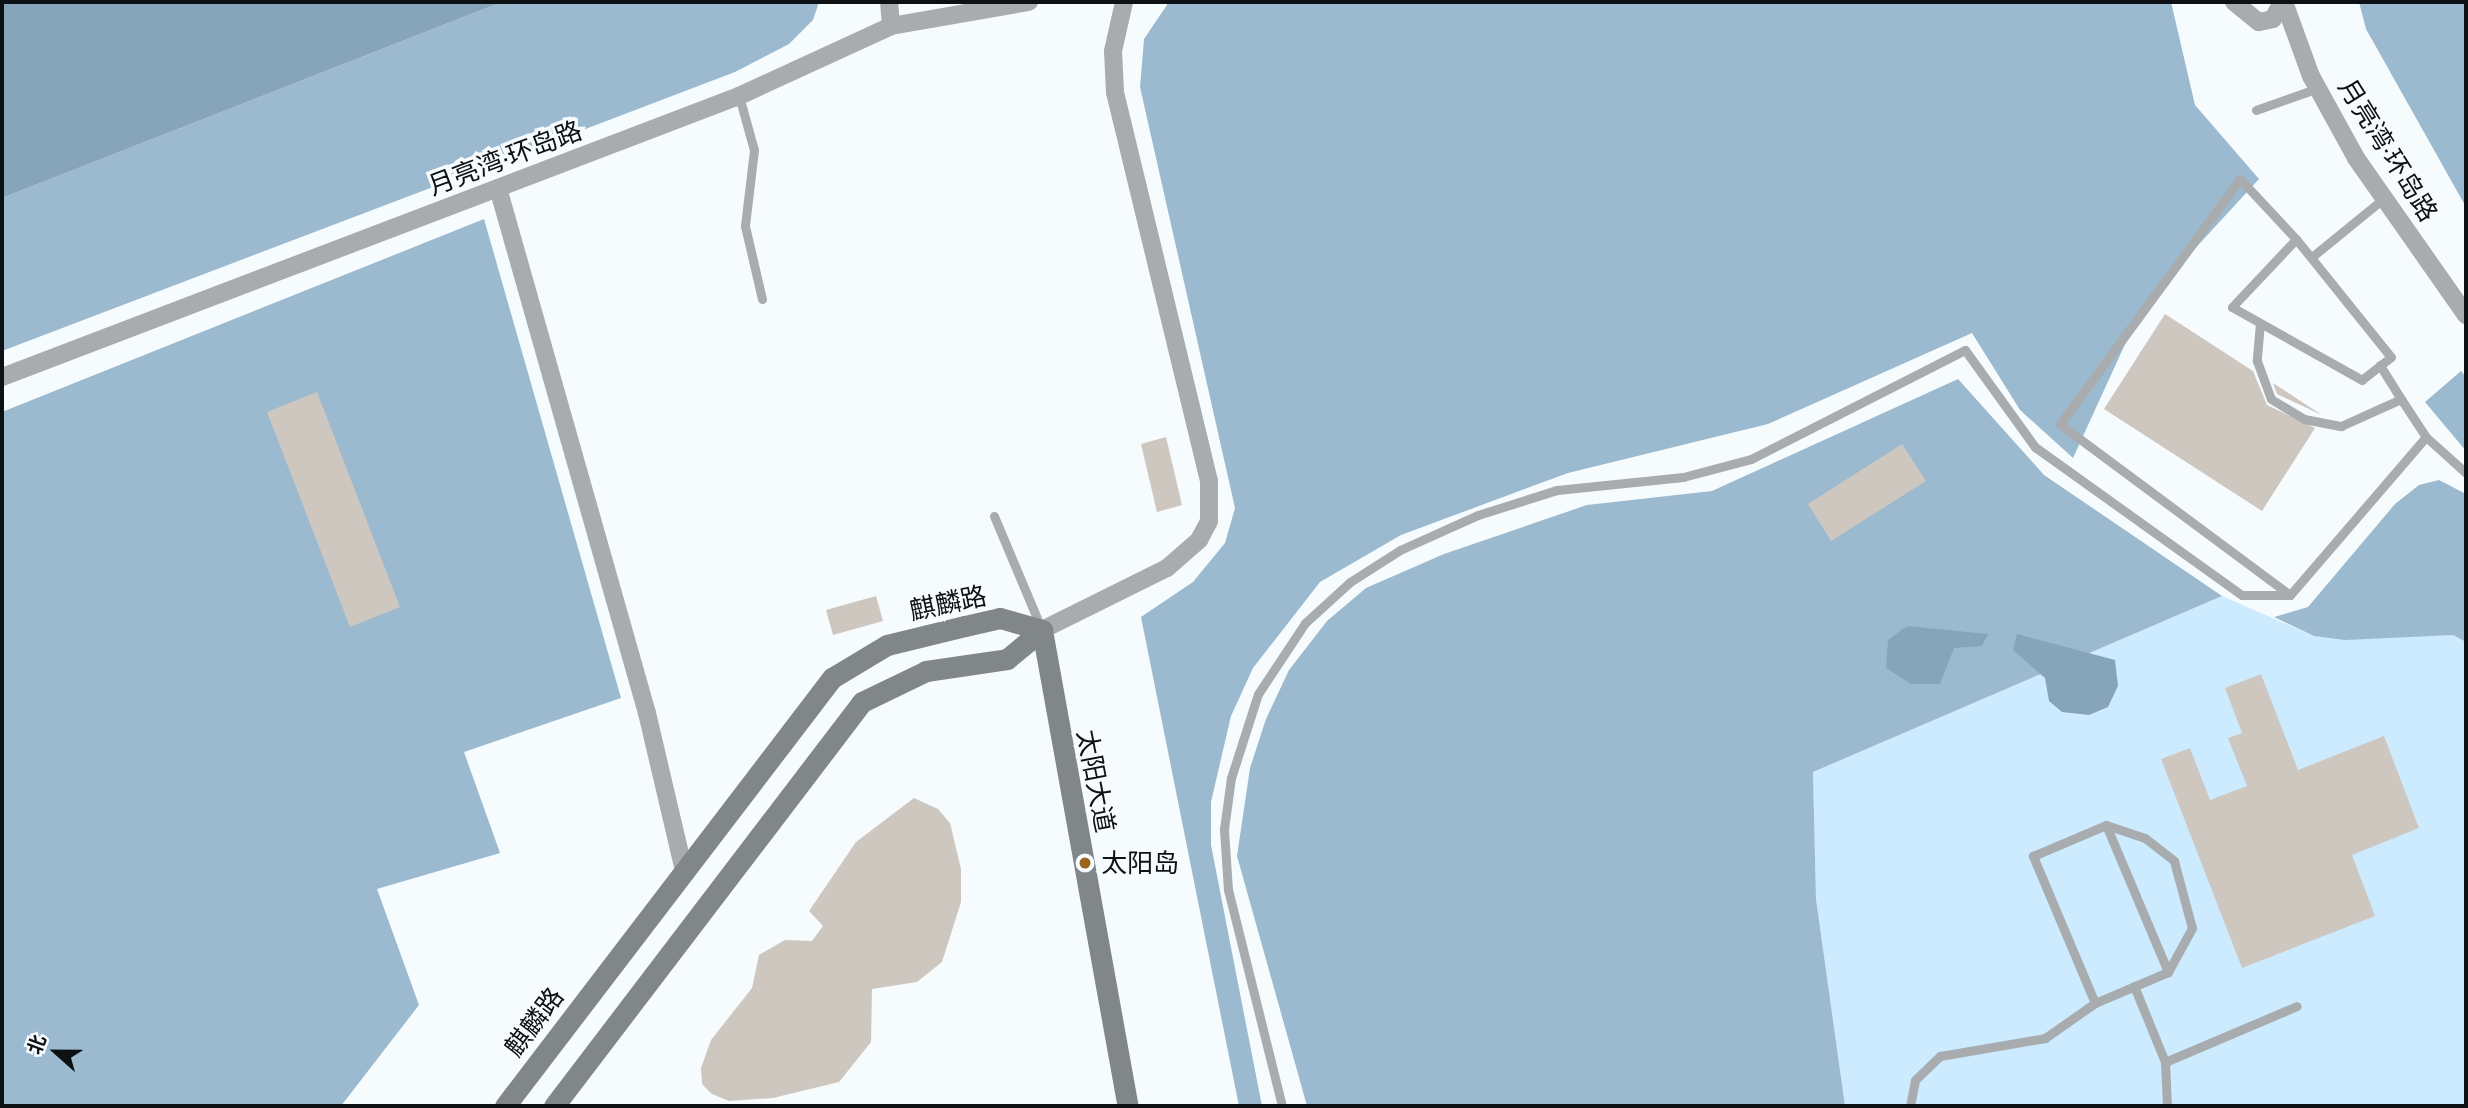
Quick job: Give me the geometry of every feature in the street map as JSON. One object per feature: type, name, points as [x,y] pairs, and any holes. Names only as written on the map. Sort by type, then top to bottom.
[{"type":"main road","name":"麒麟路","points":[[505,1106],[824,687],[850,663],[887,645],[1000,618],[1042,630]]},
{"type":"main road","points":[[554,1106],[862,702],[926,671],[1007,659],[1042,630]]},
{"type":"main road","name":"太阳大道","points":[[1042,630],[1128,1106]]},
{"type":"street","points":[[889,2],[891,26]]},
{"type":"street","name":"月亮湾·环岛路","points":[[2,377],[739,96],[891,26],[1029,2]]},
{"type":"street","points":[[1042,630],[1167,568],[1199,540],[1209,521],[1209,481],[1115,92],[1113,51],[1124,2]]},
{"type":"street","name":"月亮湾·环岛路","points":[[2234,2],[2259,22],[2273,19],[2283,2]]},
{"type":"street","name":"月亮湾·环岛路","points":[[2283,2],[2318,88],[2383,199],[2466,315]]},
{"type":"street","points":[[498,188],[647,713],[684,871]]},
{"type":"lane","points":[[2256,110],[2318,88]]},
{"type":"lane","points":[[739,96],[754,150],[745,226],[762,299]]},
{"type":"lane","points":[[2290,595],[2060,424],[2240,179],[2313,256],[2391,357],[2362,380],[2232,307],[2296,239]]},
{"type":"lane","points":[[2313,256],[2383,199]]},
{"type":"lane","points":[[2260,323],[2257,361],[2271,398],[2304,419],[2341,426],[2401,399]]},
{"type":"lane","points":[[1282,1106],[1228,890],[1224,829],[1231,778],[1258,694],[1305,623],[1350,582],[1400,550],[1478,515],[1557,490],[1683,477],[1751,459],[1965,350],[2035,447],[2242,595],[2290,595],[2426,437]]},
{"type":"lane","points":[[2380,365],[2426,437],[2466,473]]},
{"type":"lane","points":[[994,516],[1042,630]]},
{"type":"lane","points":[[2106,825],[2168,972]]},
{"type":"lane","points":[[1910,1106],[1915,1080],[1940,1056],[2045,1038],[2095,1003],[2168,972],[2192,928],[2174,861],[2145,838],[2106,825],[2033,856],[2095,1003]]},
{"type":"lane","points":[[2134,986],[2165,1062],[2167,1106]]},
{"type":"lane","points":[[2165,1062],[2297,1006]]},
{"type":"shaded area","points":[[2,2],[502,2],[2,198]]},
{"type":"shaded area","points":[[502,2],[819,2],[813,20],[789,44],[735,72],[2,351],[2,198]]},
{"type":"shaded area","points":[[1169,2],[2171,2],[2195,105],[2259,179],[2143,305],[2073,458],[2020,410],[1972,333],[1768,424],[1568,473],[1401,535],[1320,582],[1253,668],[1231,716],[1211,802],[1211,845],[1262,1106],[1239,1106],[1141,617],[1193,582],[1225,543],[1235,508],[1140,87],[1144,39]]},
{"type":"shaded area","points":[[2359,2],[2466,2],[2466,207],[2366,29]]},
{"type":"shaded area","points":[[484,219],[621,698],[464,752],[500,853],[377,889],[419,1005],[341,1106],[2,1106],[2,412]]},
{"type":"shaded area","points":[[2461,371],[2466,377],[2466,451],[2425,402]]},
{"type":"shaded area","points":[[1958,379],[2044,475],[2222,596],[1813,772],[1816,899],[1845,1106],[1307,1106],[1237,856],[1250,768],[1266,719],[1289,670],[1327,621],[1366,588],[1444,554],[1587,505],[1712,491]]},
{"type":"shaded area","points":[[2439,480],[2466,494],[2466,642],[2453,635],[2345,640],[2314,636],[2274,617],[2308,607],[2395,504],[2419,485]]},
{"type":"shaded area","points":[[2222,596],[2314,636],[2453,635],[2466,642],[2466,1106],[1845,1106],[1816,899],[1813,772]]},
{"type":"shaded area","points":[[1907,626],[1988,634],[1982,646],[1954,648],[1940,684],[1911,684],[1886,668],[1888,640]]},
{"type":"shaded area","points":[[2017,634],[2115,660],[2118,686],[2108,707],[2089,715],[2062,712],[2049,701],[2045,678],[2013,650]]},
{"type":"building","points":[[2165,314],[2253,371],[2267,405],[2315,428],[2262,511],[2104,409]]},
{"type":"building","points":[[2273,383],[2322,415],[2277,394]]},
{"type":"building","points":[[317,392],[400,607],[350,627],[267,412]]},
{"type":"building","points":[[1166,437],[1182,505],[1157,512],[1141,444]]},
{"type":"building","points":[[1902,444],[1926,481],[1831,541],[1808,504]]},
{"type":"building","points":[[876,596],[883,621],[833,635],[826,610]]},
{"type":"building","points":[[2261,674],[2298,770],[2384,736],[2419,828],[2352,855],[2375,916],[2242,968],[2161,759],[2190,748],[2210,800],[2247,786],[2228,738],[2242,733],[2225,688]]},
{"type":"building","points":[[914,798],[938,809],[950,823],[961,869],[961,902],[942,962],[917,982],[872,989],[871,1042],[839,1082],[773,1098],[729,1101],[712,1094],[702,1084],[701,1068],[711,1040],[752,988],[759,955],[785,940],[812,941],[823,926],[809,911],[856,842]]},
{"type":"place","name":"太阳岛","points":[[1085,863]]}]
